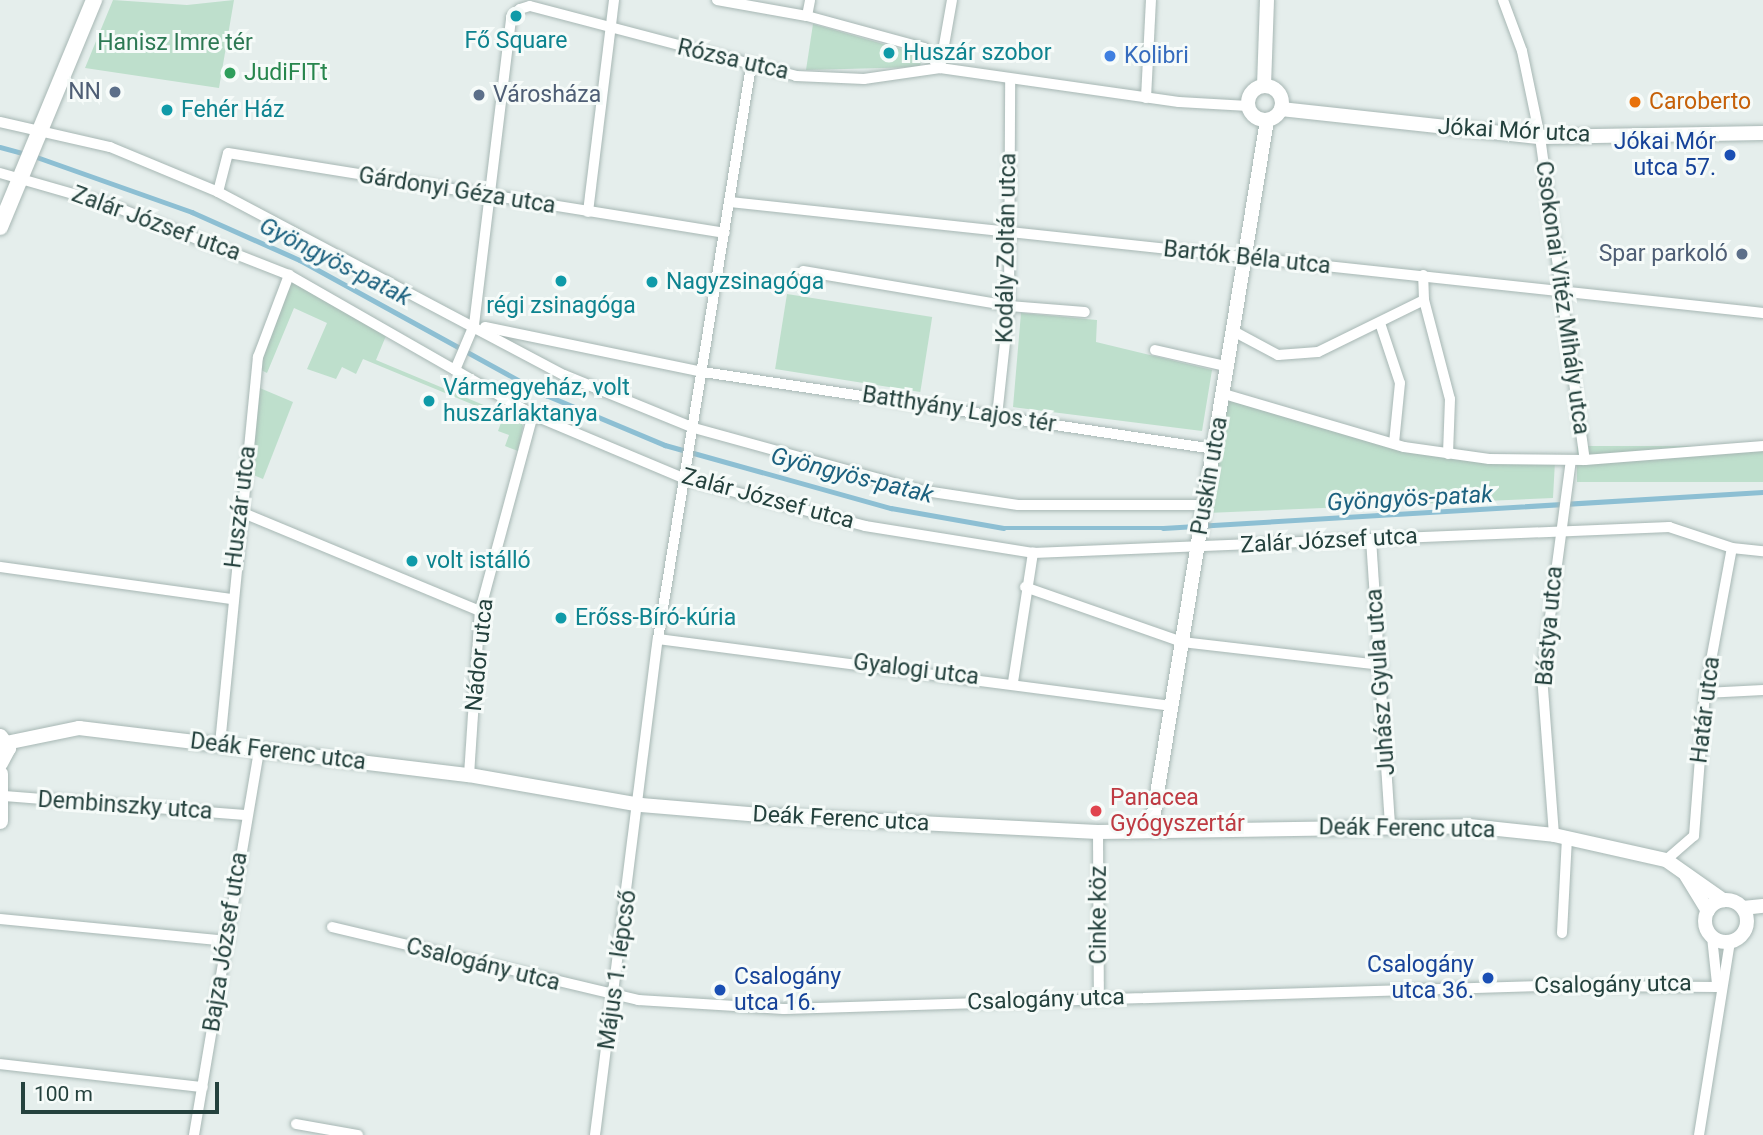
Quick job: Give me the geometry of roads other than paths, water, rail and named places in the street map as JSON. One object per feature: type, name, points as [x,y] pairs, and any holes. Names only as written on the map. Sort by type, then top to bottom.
[{"type":"main road","points":[[0,227],[43,129],[94,0]]},
{"type":"main road","points":[[0,763],[8,753],[3,740]]},
{"type":"main road","points":[[0,774],[3,796],[0,821]]},
{"type":"street","points":[[588,212],[614,0]]},
{"type":"street","points":[[717,0],[807,16],[924,48],[940,68],[1146,98],[1248,106],[1267,120],[1281,109],[1280,95],[1264,86]]},
{"type":"street","points":[[807,16],[810,0]]},
{"type":"street","points":[[940,68],[952,0]]},
{"type":"street","points":[[1146,98],[1151,0]]},
{"type":"street","points":[[1264,86],[1267,0]]},
{"type":"street","name":"Csokonai Vitéz Mihály utca","points":[[1503,0],[1522,51],[1540,137],[1585,460]]},
{"type":"street","name":"Rózsa utca","points":[[489,196],[511,17],[530,6],[751,66],[864,79],[940,68]]},
{"type":"street","name":"Május 1. lépcső","points":[[595,1135],[641,805],[658,639],[751,66]]},
{"type":"street","name":"Kodály Zoltán utca","points":[[997,416],[1009,306],[1010,80]]},
{"type":"street","points":[[1248,106],[1252,92],[1264,86]]},
{"type":"street","name":"Jókai Mór utca","points":[[1281,109],[1540,137],[1758,134]]},
{"type":"street","name":"Puskin utca","points":[[1150,831],[1235,332],[1267,120]]},
{"type":"street","points":[[0,122],[43,129],[110,147],[218,192],[474,325],[564,375],[694,430],[931,492],[1018,505],[1204,507]]},
{"type":"street","name":"Gárdonyi Géza utca","points":[[218,192],[228,153],[725,233]]},
{"type":"street","name":"Zalár József utca","points":[[0,173],[108,204],[289,275],[533,415],[686,474],[879,529],[1033,553],[1560,528],[1669,527],[1732,548],[1763,551]]},
{"type":"street","points":[[455,370],[474,325],[489,196]]},
{"type":"street","name":"Bartók Béla utca","points":[[730,202],[1763,313]]},
{"type":"street","points":[[803,271],[1009,306],[1085,312]]},
{"type":"street","name":"Huszár utca","points":[[220,744],[230,599],[258,356],[289,275]]},
{"type":"street","points":[[1423,275],[1424,300],[1450,399],[1448,454]]},
{"type":"street","points":[[1235,332],[1297,358],[1380,323],[1424,300]]},
{"type":"street","points":[[1380,323],[1400,383],[1394,443]]},
{"type":"street","name":"Batthyány Lajos tér","points":[[474,325],[703,372],[1214,449]]},
{"type":"street","points":[[1155,350],[1229,367]]},
{"type":"street","points":[[1224,394],[1394,443],[1448,454],[1585,460],[1763,446]]},
{"type":"street","name":"Nádor utca","points":[[468,775],[480,611],[533,415]]},
{"type":"street","name":"Bástya utca","points":[[1562,933],[1560,836],[1542,677],[1565,489],[1571,460]]},
{"type":"street","points":[[241,512],[480,611]]},
{"type":"street","name":"Juhász Gyula utca","points":[[1371,539],[1382,665],[1390,826]]},
{"type":"street","name":"Határ utca","points":[[1673,863],[1694,836],[1705,693],[1732,548]]},
{"type":"street","points":[[1013,682],[1025,587],[1033,553]]},
{"type":"street","points":[[0,567],[230,599]]},
{"type":"street","points":[[1025,587],[1182,642],[1382,665]]},
{"type":"street","name":"Gyalogi utca","points":[[658,639],[1013,682],[1172,706]]},
{"type":"street","points":[[1705,693],[1763,690]]},
{"type":"street","name":"Deák Ferenc utca","points":[[3,740],[79,727],[468,775],[641,805],[1098,832],[1390,826],[1560,836],[1673,863]]},
{"type":"street","name":"Bajza József utca","points":[[194,1135],[259,750]]},
{"type":"street","name":"Dembinszky utca","points":[[3,796],[246,815]]},
{"type":"street","name":"Cinke köz","points":[[1098,832],[1099,998]]},
{"type":"street","points":[[1673,863],[1723,900],[1743,908],[1763,906]]},
{"type":"street","points":[[1673,863],[1708,911],[1712,937],[1730,942]]},
{"type":"street","points":[[1708,911],[1723,900]]},
{"type":"street","points":[[1743,908],[1747,926]]},
{"type":"street","points":[[0,919],[228,941]]},
{"type":"street","points":[[1699,1135],[1718,987],[1730,942],[1747,926],[1763,920]]},
{"type":"street","name":"Csalogány utca","points":[[332,927],[615,995],[784,1009],[1099,998],[1718,987],[1712,937]]},
{"type":"street","points":[[0,1064],[203,1087]]},
{"type":"street","points":[[296,1124],[358,1135]]},
{"type":"waterway","name":"Gyöngyös-patak","points":[[0,147],[26,154]]},
{"type":"waterway","name":"Gyöngyös-patak","points":[[34,156],[192,212],[300,260],[546,395],[665,445],[891,508],[1003,528],[1163,528],[1763,492]]},
{"type":"place","name":"Fő Square","points":[[516,16]]},
{"type":"place","name":"Huszár szobor","points":[[889,53]]},
{"type":"place","name":"Kolibri","points":[[1110,56]]},
{"type":"place","name":"JudiFITt","points":[[230,73]]},
{"type":"place","name":"NN","points":[[115,92]]},
{"type":"place","name":"Városháza","points":[[479,95]]},
{"type":"place","name":"Caroberto","points":[[1635,102]]},
{"type":"place","name":"Fehér Ház","points":[[167,110]]},
{"type":"place","name":"Jókai Mór utca 57.","points":[[1730,155]]},
{"type":"place","name":"Spar parkoló","points":[[1742,254]]},
{"type":"place","name":"régi zsinagóga","points":[[561,281]]},
{"type":"place","name":"Nagyzsinagóga","points":[[652,282]]},
{"type":"place","name":"Vármegyeház, volt huszárlaktanya","points":[[429,401]]},
{"type":"place","name":"volt istálló","points":[[412,561]]},
{"type":"place","name":"Erőss-Bíró-kúria","points":[[561,618]]},
{"type":"place","name":"Panacea Gyógyszertár","points":[[1096,811]]},
{"type":"place","name":"Csalogány utca 36.","points":[[1488,978]]},
{"type":"place","name":"Csalogány utca 16.","points":[[720,990]]},
{"type":"park label","name":"Hanisz Imre tér","points":[[175,43]]}]
